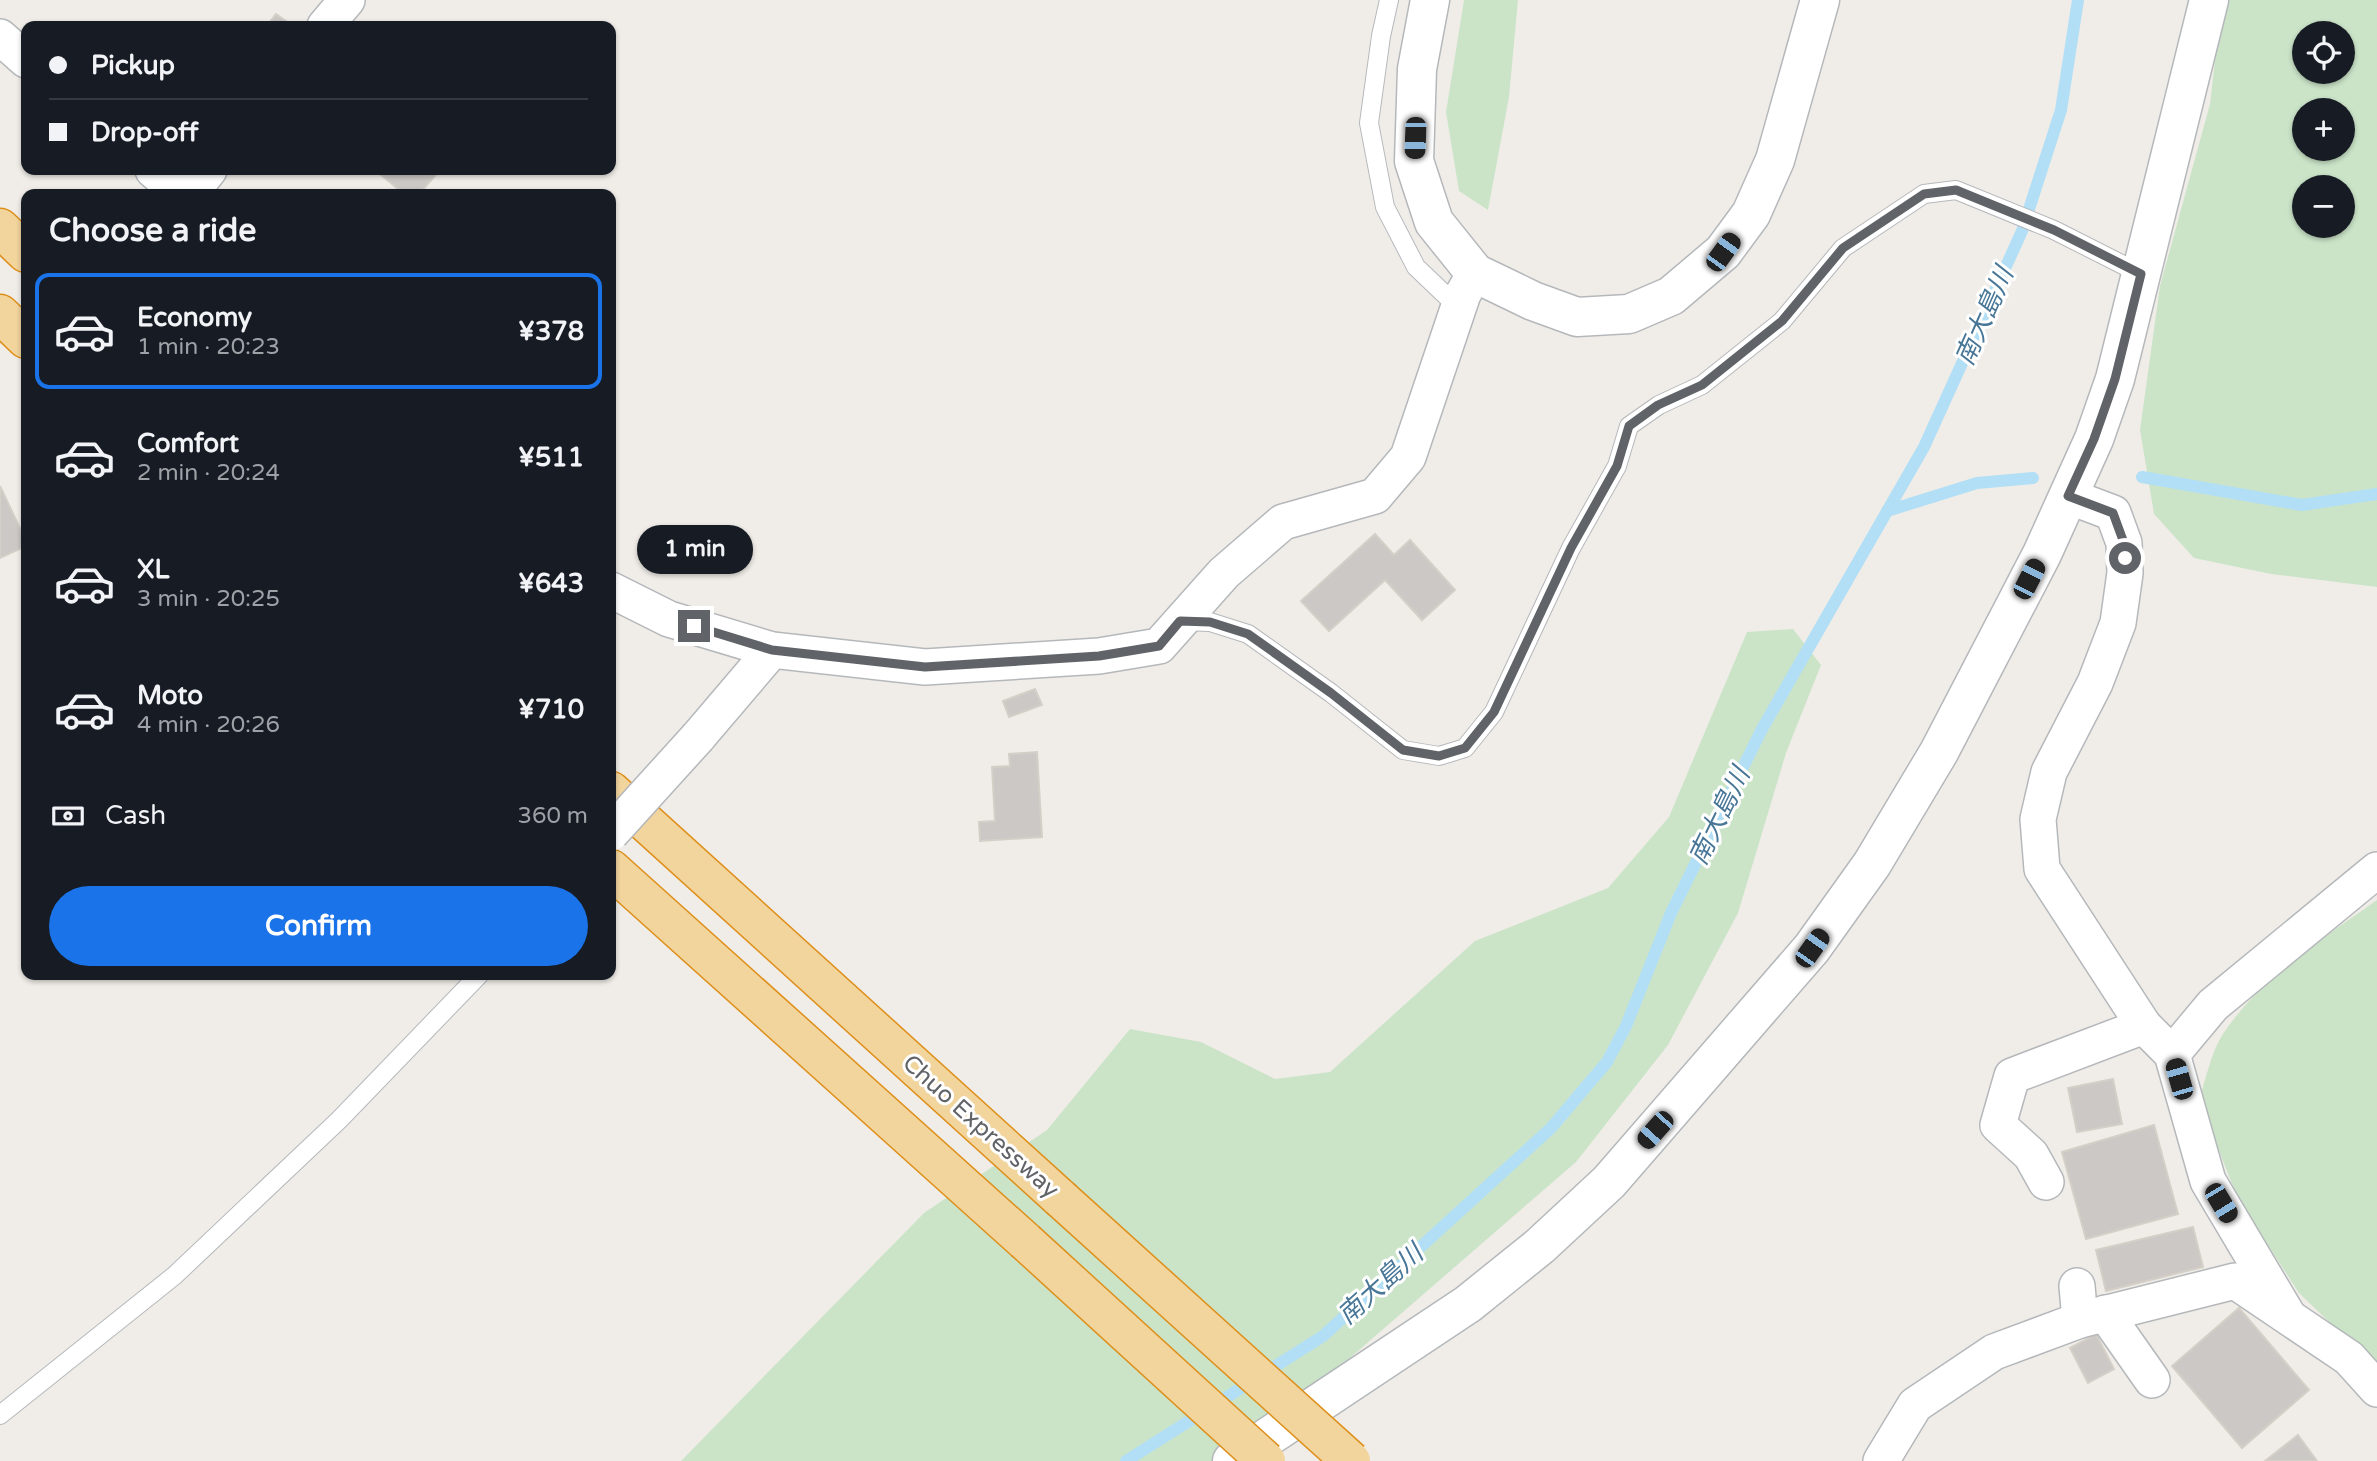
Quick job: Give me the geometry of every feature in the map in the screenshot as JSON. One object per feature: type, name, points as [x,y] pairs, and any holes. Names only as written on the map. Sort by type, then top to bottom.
[{"type":"highway","points":[[0,228],[21,248]]},
{"type":"highway","points":[[0,314],[21,334]]},
{"type":"highway","name":"Chuo Expressway","points":[[616,796],[1351,1461]]},
{"type":"highway","points":[[616,873],[1266,1461]]},
{"type":"street","points":[[329,21],[346,0]]},
{"type":"street","points":[[1430,0],[1417,69],[1414,161],[1434,222],[1475,273],[1533,301],[1577,317],[1629,314],[1671,296],[1723,252],[1751,214],[1775,160],[1820,0]]},
{"type":"street","points":[[1233,1461],[1468,1304],[1540,1246],[1609,1182],[1812,948],[1871,864],[1939,752],[2042,554],[2094,439],[2115,379],[2209,0]]},
{"type":"street","points":[[0,37],[21,56]]},
{"type":"street","points":[[159,175],[175,189]]},
{"type":"street","points":[[194,189],[205,175]]},
{"type":"street","points":[[616,592],[669,619],[772,650],[925,667],[1086,657],[1159,646],[1224,573],[1283,522],[1375,496],[1409,457],[1458,307],[1475,273]]},
{"type":"street","points":[[2068,496],[2113,513],[2124,543],[2125,573],[2118,623],[2095,683],[2049,772],[2038,819],[2042,869],[2144,1026],[2172,1054],[2208,1181],[2287,1314]]},
{"type":"street","points":[[616,828],[772,650]]},
{"type":"street","points":[[2172,1054],[2213,1005],[2377,870]]},
{"type":"street","points":[[2046,1182],[2031,1155],[1998,1125],[2012,1076],[2144,1026]]},
{"type":"street","points":[[1881,1461],[1915,1405],[1994,1352],[2087,1306],[2235,1281],[2349,1358],[2377,1389]]},
{"type":"street","points":[[2087,1306],[2152,1380]]},
{"type":"lane","points":[[1389,0],[1368,123],[1385,207],[1416,267],[1458,307]]},
{"type":"lane","points":[[1180,621],[1210,622],[1248,634],[1331,693],[1403,750],[1439,756],[1465,748],[1494,712],[1571,548],[1617,466],[1629,426],[1658,405],[1702,385],[1782,321],[1843,248],[1924,194],[1956,190],[2054,230],[2141,274]]},
{"type":"lane","points":[[0,1415],[174,1276],[339,1120],[474,980]]},
{"type":"green space","points":[[1464,0],[1518,0],[1509,97],[1488,210],[1459,191],[1446,112]]},
{"type":"green space","points":[[2222,0],[2377,0],[2377,587],[2271,574],[2194,558],[2154,514],[2140,430],[2160,286],[2210,104]]},
{"type":"green space","points":[[1793,629],[1821,665],[1786,753],[1738,913],[1668,1045],[1576,1162],[1231,1461],[681,1461],[924,1213],[1047,1130],[1130,1029],[1201,1042],[1275,1079],[1330,1072],[1475,941],[1608,888],[1669,817],[1747,632]]},
{"type":"green space","points":[[2377,900],[2377,1368],[2299,1293],[2238,1199],[2199,1100],[2215,1049],[2238,1013],[2294,960]]},
{"type":"building","points":[[276,14],[286,21],[271,21]]},
{"type":"building","points":[[381,175],[436,175],[423,189],[398,189]]},
{"type":"building","points":[[0,486],[21,530],[21,548],[0,558]]},
{"type":"building","points":[[1375,534],[1394,555],[1410,540],[1455,590],[1422,620],[1385,580],[1329,631],[1301,601]]},
{"type":"building","points":[[1035,689],[1042,705],[1009,717],[1003,701]]},
{"type":"building","points":[[1037,752],[1042,837],[980,841],[979,822],[995,821],[992,767],[1010,766],[1009,754]]},
{"type":"building","points":[[2113,1079],[2122,1124],[2077,1132],[2068,1088]]},
{"type":"building","points":[[2154,1125],[2178,1214],[2086,1239],[2062,1152]]},
{"type":"building","points":[[2193,1227],[2203,1267],[2106,1291],[2096,1250]]},
{"type":"building","points":[[2239,1308],[2309,1390],[2242,1448],[2172,1366]]},
{"type":"building","points":[[2096,1334],[2114,1369],[2088,1383],[2070,1348]]},
{"type":"building","points":[[2298,1435],[2317,1461],[2265,1461]]},
{"type":"waterway","name":"南大島川","points":[[1126,1461],[1323,1336],[1551,1128],[1607,1062],[1626,1026],[1671,913],[1762,729],[1924,447],[2022,231],[2061,110],[2078,0]]},
{"type":"waterway","points":[[2142,477],[2302,505],[2377,494]]},
{"type":"waterway","points":[[1887,511],[1977,483],[2033,478]]},
{"type":"route","points":[[694,626],[772,650],[925,667],[1099,656],[1159,646],[1180,621],[1210,622],[1248,634],[1331,693],[1403,750],[1439,756],[1465,748],[1494,712],[1571,548],[1617,466],[1629,426],[1658,405],[1702,385],[1782,321],[1843,248],[1924,194],[1956,190],[2054,230],[2141,274],[2115,379],[2094,439],[2068,496],[2113,513],[2124,543],[2125,558]]}]
